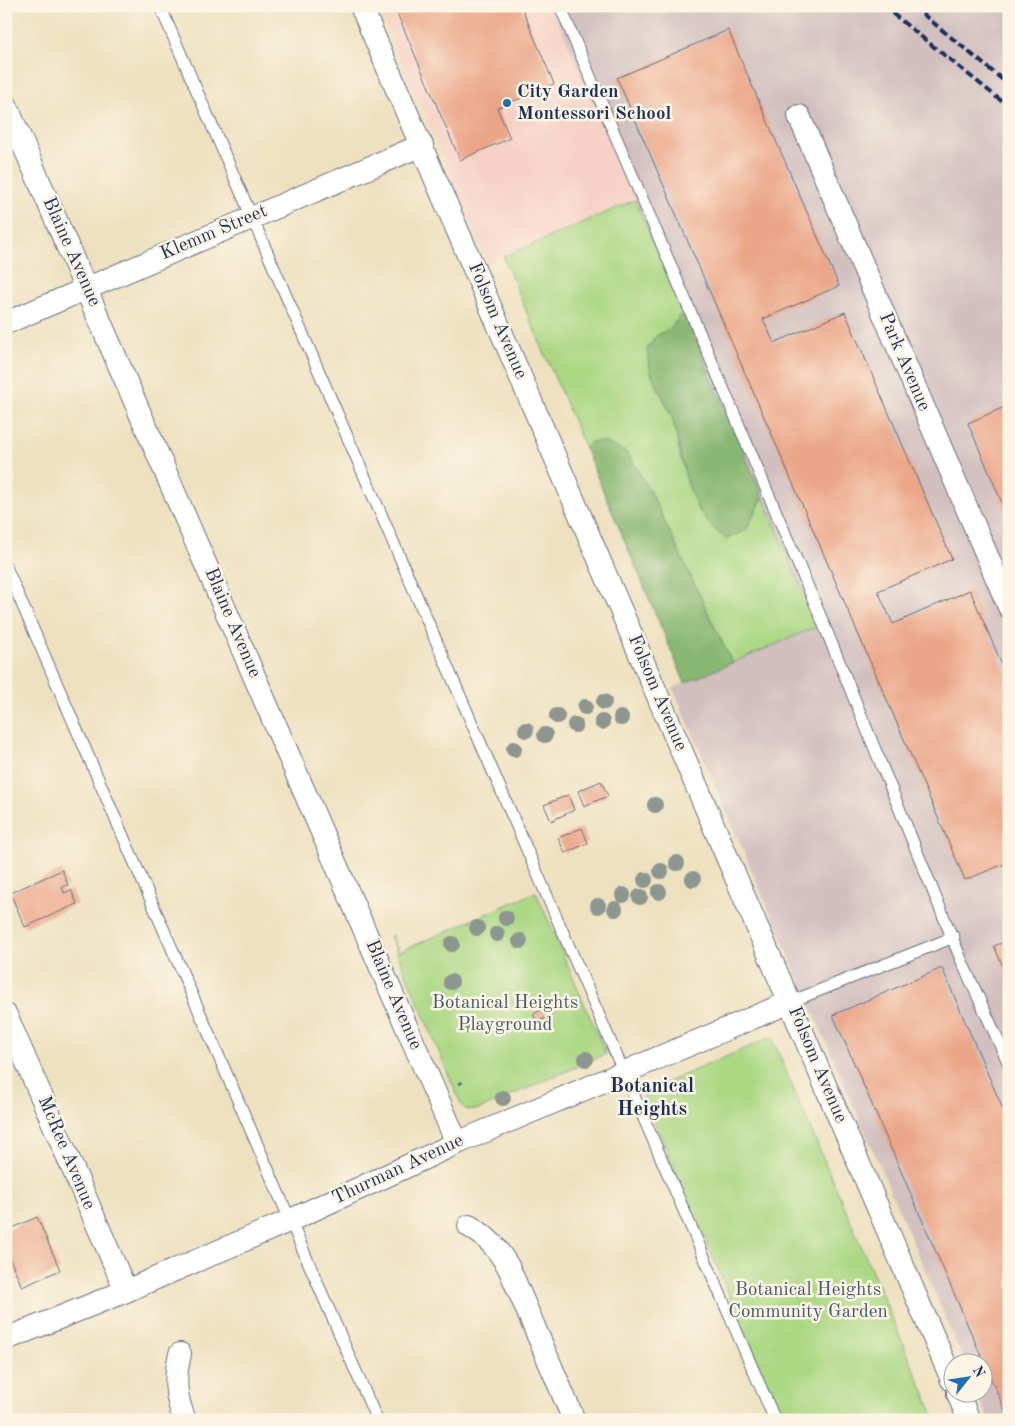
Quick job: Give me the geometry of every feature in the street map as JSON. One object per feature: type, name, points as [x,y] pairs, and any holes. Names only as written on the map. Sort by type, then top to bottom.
[{"type":"street","name":"Folsom Avenue","points":[[361,6],[942,1357]]},
{"type":"street","name":"Blaine Avenue","points":[[6,105],[457,1142]]},
{"type":"street","name":"Park Avenue","points":[[799,116],[1009,607]]},
{"type":"street","name":"Klemm Street","points":[[6,323],[252,216],[422,145]]},
{"type":"street","name":"Thurman Avenue","points":[[6,1339],[126,1291],[291,1220],[457,1142],[790,1002]]},
{"type":"street","name":"McRee Avenue","points":[[6,1015],[126,1291]]},
{"type":"street","points":[[469,1226],[485,1236],[498,1249],[574,1420]]},
{"type":"street","points":[[180,1354],[175,1387],[178,1405],[185,1420]]},
{"type":"street","points":[[962,1404],[969,1420]]},
{"type":"lane","points":[[160,6],[775,1420]]},
{"type":"lane","points":[[560,6],[822,620],[954,937],[963,964],[1009,1064]]},
{"type":"lane","points":[[6,567],[377,1420]]},
{"type":"lane","points":[[790,1002],[954,937]]},
{"type":"path","points":[[459,1084],[465,1081]]},
{"type":"shaded area","name":"City Garden Montessori School","points":[[378,6],[552,6],[635,200],[488,263]]},
{"type":"shaded area","points":[[552,6],[1009,6],[1009,1420],[989,1420],[982,1404],[992,1404],[992,1354],[961,1354],[673,688],[818,625]]},
{"type":"green space","points":[[635,200],[685,315],[679,317],[671,328],[656,336],[651,373],[673,419],[680,457],[698,511],[746,530],[763,497],[818,626],[732,663],[650,491],[627,453],[591,442],[585,448],[503,257]]},
{"type":"green space","points":[[685,315],[763,497],[746,530],[726,539],[712,527],[694,500],[688,486],[671,414],[652,375],[649,363],[647,349],[656,336],[671,328],[679,317]]},
{"type":"green space","points":[[591,442],[605,442],[627,453],[650,491],[732,663],[685,683],[585,448]]},
{"type":"green space","name":"Botanical Heights Playground","points":[[536,892],[606,1054],[480,1109],[467,1110],[461,1104],[390,936],[392,935],[399,952]]},
{"type":"green space","name":"Botanical Heights Community Garden","points":[[772,1037],[936,1420],[783,1420],[642,1093]]},
{"type":"building","points":[[394,6],[521,6],[554,84],[497,108],[510,138],[460,160]]},
{"type":"building","points":[[728,30],[839,286],[763,319],[774,343],[845,312],[952,559],[878,591],[893,624],[970,590],[1009,681],[1009,862],[965,880],[617,78]]},
{"type":"building","points":[[1009,405],[1009,519],[968,423]]},
{"type":"building","points":[[601,781],[608,796],[584,806],[578,791]]},
{"type":"building","points":[[568,795],[574,810],[551,821],[544,805]]},
{"type":"building","points":[[582,828],[588,843],[565,853],[558,838]]},
{"type":"building","points":[[62,870],[68,885],[62,887],[64,893],[71,890],[77,904],[25,927],[10,893]]},
{"type":"building","points":[[1009,940],[1009,980],[994,946]]},
{"type":"building","points":[[942,968],[1009,1123],[1009,1420],[992,1381],[992,1354],[980,1354],[833,1015]]},
{"type":"building","points":[[548,1007],[552,1015],[537,1022],[533,1014]]},
{"type":"building","points":[[37,1217],[60,1270],[22,1287],[6,1250],[6,1231]]},
{"type":"railway","points":[[883,6],[1009,107]]},
{"type":"railway","points":[[913,6],[1009,85]]},
{"type":"place","name":"City Garden Montessori School","points":[[507,103]]},
{"type":"district","name":"Botanical Heights","points":[[652,1098]]}]
